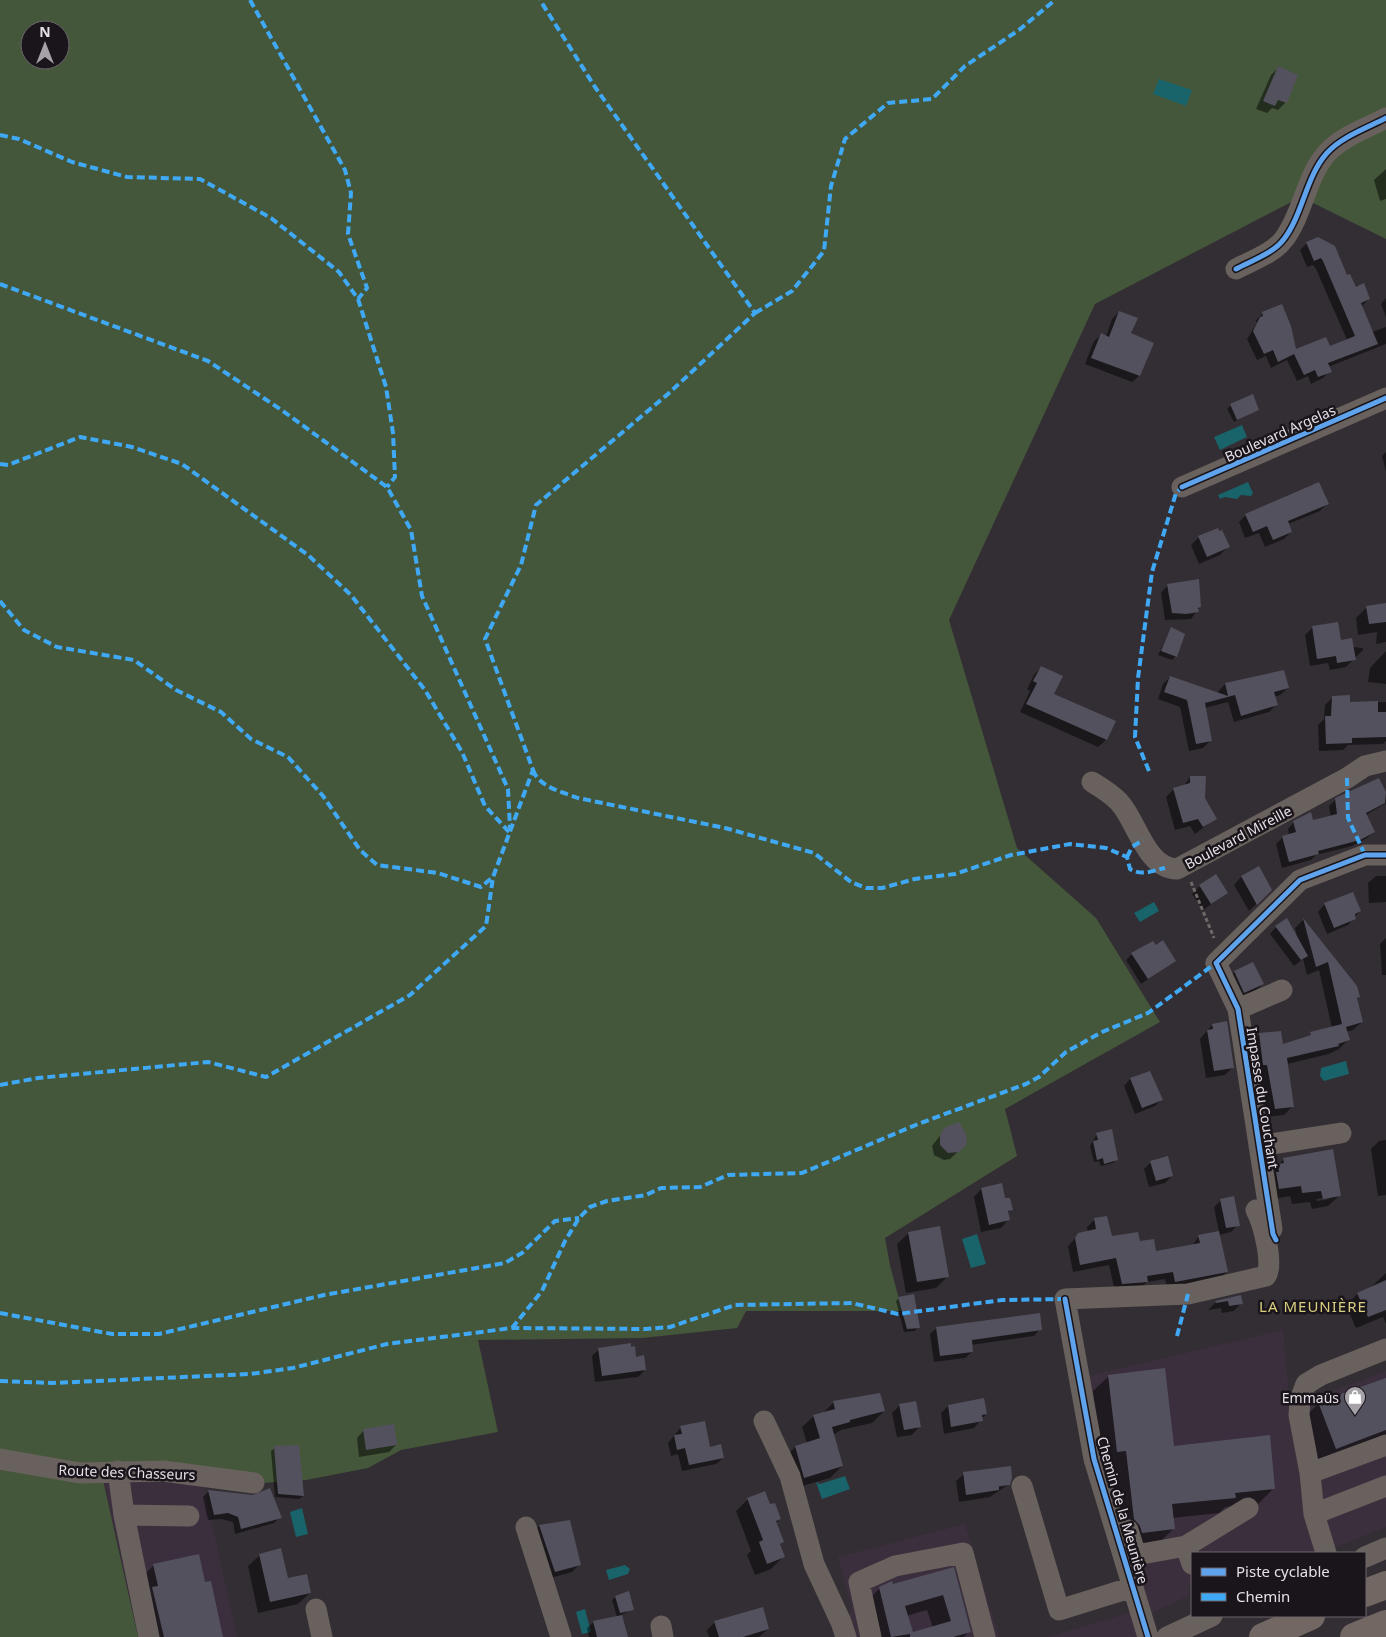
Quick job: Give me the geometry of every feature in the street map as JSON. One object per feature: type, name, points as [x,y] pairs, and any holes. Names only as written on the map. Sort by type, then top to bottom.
[{"type":"highway","points":[[1366,1593],[1386,1585]]},
{"type":"highway","points":[[1263,1637],[1309,1617]]},
{"type":"highway","points":[[1354,1637],[1386,1624]]},
{"type":"street","points":[[1236,269],[1266,253],[1284,240],[1318,168],[1325,155],[1334,145],[1386,118]]},
{"type":"street","name":"Boulevard Argelas","points":[[1182,487],[1386,398]]},
{"type":"street","name":"Boulevard Mireille","points":[[1092,782],[1115,797],[1122,805],[1146,847],[1165,868],[1178,869],[1347,778],[1365,766],[1386,761]]},
{"type":"street","points":[[1216,963],[1300,880],[1365,855],[1386,855]]},
{"type":"street","name":"Impasse du Couchant","points":[[1216,963],[1238,1009],[1273,1234],[1276,1240]]},
{"type":"street","points":[[1238,1009],[1282,990]]},
{"type":"street","points":[[1259,1146],[1341,1133]]},
{"type":"street","name":"Chemin de la Meunière","points":[[1148,1637],[1094,1459],[1064,1299],[1188,1294],[1266,1276],[1270,1265],[1261,1218],[1256,1210]]},
{"type":"street","points":[[1326,1552],[1314,1514],[1310,1474],[1299,1415],[1300,1400],[1306,1384],[1321,1375],[1386,1349]]},
{"type":"street","points":[[764,1421],[790,1476],[814,1564],[846,1637]]},
{"type":"street","points":[[1101,1429],[1118,1497],[1136,1555],[1189,1555]]},
{"type":"street","points":[[1310,1474],[1386,1445]]},
{"type":"street","name":"Route des Chasseurs","points":[[0,1459],[80,1473],[162,1471],[254,1483]]},
{"type":"street","points":[[118,1471],[124,1515],[149,1637]]},
{"type":"street","points":[[1022,1486],[1059,1610],[1133,1587]]},
{"type":"street","points":[[1314,1514],[1386,1486]]},
{"type":"street","points":[[1193,1552],[1248,1508]]},
{"type":"street","points":[[124,1515],[189,1516]]},
{"type":"street","points":[[526,1527],[561,1637]]},
{"type":"street","points":[[1366,1557],[1386,1548]]},
{"type":"street","points":[[871,1637],[859,1582],[895,1566],[963,1552],[985,1637]]},
{"type":"street","points":[[316,1609],[322,1637]]},
{"type":"street","points":[[1167,1637],[1208,1617]]},
{"type":"path","points":[[1184,866],[1217,946],[1216,963]]},
{"type":"shaded area","points":[[1283,1330],[1290,1406],[1386,1371],[1386,1527],[1337,1547],[1331,1544],[1311,1552],[1191,1552],[1191,1583],[1189,1584],[1188,1596],[1148,1615],[1106,1484],[1084,1377]]},
{"type":"shaded area","points":[[154,1476],[204,1487],[237,1637],[138,1637],[103,1479]]},
{"type":"shaded area","points":[[965,1524],[999,1637],[852,1637],[846,1619],[852,1608],[838,1557]]},
{"type":"shaded area","points":[[1136,1611],[1139,1637],[1047,1637]]},
{"type":"green space","points":[[0,0],[1386,0],[1386,239],[1301,197],[1095,304],[949,620],[1017,848],[1096,918],[1160,1022],[1005,1109],[1017,1156],[885,1238],[902,1311],[746,1311],[737,1328],[642,1338],[478,1340],[498,1432],[401,1450],[368,1468],[306,1480],[204,1487],[154,1476],[103,1480],[138,1637],[0,1637]]},
{"type":"water","points":[[1159,79],[1192,90],[1186,106],[1153,94]]},
{"type":"water","points":[[1242,425],[1247,437],[1220,450],[1214,437]]},
{"type":"water","points":[[1248,482],[1253,493],[1251,496],[1241,495],[1237,499],[1225,497],[1220,499],[1218,495]]},
{"type":"water","points":[[1154,902],[1159,911],[1140,922],[1134,913]]},
{"type":"water","points":[[1346,1061],[1349,1074],[1324,1081],[1320,1076],[1321,1068]]},
{"type":"water","points":[[977,1234],[986,1264],[971,1268],[962,1239]]},
{"type":"water","points":[[845,1476],[850,1489],[822,1499],[816,1482],[820,1484]]},
{"type":"water","points":[[302,1508],[308,1534],[296,1537],[290,1512]]},
{"type":"water","points":[[625,1565],[630,1569],[628,1574],[609,1580],[606,1570]]},
{"type":"water","points":[[585,1609],[591,1632],[582,1634],[576,1612]]},
{"type":"building","points":[[1278,66],[1298,75],[1287,103],[1278,100],[1275,106],[1263,101]]},
{"type":"building","points":[[1318,237],[1335,246],[1347,275],[1350,274],[1356,287],[1364,283],[1370,299],[1361,303],[1378,344],[1328,363],[1332,372],[1318,377],[1315,370],[1304,375],[1294,354],[1278,362],[1273,350],[1264,354],[1253,331],[1260,317],[1263,316],[1262,312],[1282,304],[1291,326],[1296,349],[1326,337],[1330,346],[1355,336],[1323,261],[1321,258],[1314,261],[1306,242]]},
{"type":"building","points":[[1119,311],[1138,318],[1131,333],[1154,343],[1140,376],[1091,358],[1101,333],[1109,337]]},
{"type":"building","points":[[1253,394],[1259,410],[1237,420],[1230,404]]},
{"type":"building","points":[[1319,482],[1329,504],[1288,521],[1292,532],[1273,540],[1267,526],[1253,532],[1245,514]]},
{"type":"building","points":[[1218,528],[1219,531],[1222,530],[1230,547],[1207,557],[1198,536]]},
{"type":"building","points":[[1199,579],[1201,607],[1198,608],[1199,612],[1186,614],[1172,613],[1167,584]]},
{"type":"building","points":[[1386,603],[1386,622],[1369,624],[1366,606]]},
{"type":"building","points":[[1338,622],[1341,640],[1352,638],[1356,660],[1337,663],[1336,656],[1317,659],[1312,626]]},
{"type":"building","points":[[1171,627],[1185,634],[1177,657],[1161,651]]},
{"type":"building","points":[[1041,666],[1063,676],[1054,694],[1116,721],[1107,740],[1026,704],[1037,683],[1033,681]]},
{"type":"building","points":[[1284,670],[1289,688],[1274,692],[1278,705],[1241,716],[1235,695],[1205,703],[1212,741],[1196,744],[1187,700],[1164,692],[1170,676],[1228,696],[1225,683]]},
{"type":"building","points":[[1350,695],[1350,702],[1378,701],[1378,712],[1386,712],[1386,737],[1352,738],[1352,743],[1326,744],[1325,716],[1331,716],[1332,696]]},
{"type":"building","points":[[1190,776],[1206,776],[1205,798],[1217,819],[1203,827],[1198,819],[1183,823],[1173,788],[1190,783]]},
{"type":"building","points":[[1379,778],[1386,792],[1385,803],[1366,813],[1375,832],[1360,840],[1318,851],[1319,854],[1289,862],[1282,836],[1296,832],[1293,821],[1311,812],[1313,820],[1337,814],[1335,798]]},
{"type":"building","points":[[1259,866],[1272,890],[1257,905],[1241,876]]},
{"type":"building","points":[[1216,874],[1228,893],[1211,904],[1199,885]]},
{"type":"building","points":[[1353,892],[1361,911],[1355,914],[1356,919],[1334,928],[1324,903]]},
{"type":"building","points":[[1287,918],[1308,956],[1301,960],[1275,926]]},
{"type":"building","points":[[1303,918],[1357,986],[1360,997],[1357,998],[1363,1022],[1346,1027],[1350,1040],[1338,1044],[1339,1046],[1287,1058],[1294,1107],[1275,1109],[1267,1065],[1263,1065],[1259,1033],[1281,1031],[1283,1044],[1311,1035],[1310,1032],[1342,1024],[1328,962],[1316,967]]},
{"type":"building","points":[[1163,940],[1176,961],[1148,979],[1131,953],[1153,941],[1156,945]]},
{"type":"building","points":[[1253,962],[1264,984],[1244,993],[1234,971]]},
{"type":"building","points":[[1227,1021],[1234,1068],[1214,1071],[1207,1030],[1213,1029],[1212,1024]]},
{"type":"building","points":[[1150,1071],[1163,1100],[1142,1108],[1130,1078]]},
{"type":"building","points":[[959,1122],[967,1136],[966,1145],[959,1152],[948,1153],[940,1145],[940,1135],[944,1128]]},
{"type":"building","points":[[1112,1129],[1118,1160],[1104,1164],[1103,1158],[1097,1160],[1093,1141],[1098,1140],[1096,1133]]},
{"type":"building","points":[[1333,1149],[1341,1196],[1323,1199],[1321,1191],[1302,1193],[1301,1186],[1279,1189],[1276,1172],[1279,1172],[1278,1164],[1284,1163],[1283,1158]]},
{"type":"building","points":[[1168,1156],[1173,1176],[1156,1181],[1150,1161]]},
{"type":"building","points":[[1002,1183],[1005,1198],[1010,1198],[1013,1210],[1008,1211],[1010,1220],[989,1225],[981,1188]]},
{"type":"building","points":[[1234,1196],[1240,1226],[1226,1228],[1220,1199]]},
{"type":"building","points":[[1107,1216],[1112,1236],[1138,1232],[1140,1241],[1154,1239],[1156,1251],[1200,1243],[1198,1235],[1219,1231],[1228,1272],[1175,1282],[1173,1272],[1147,1276],[1148,1282],[1122,1284],[1116,1258],[1080,1265],[1075,1238],[1078,1233],[1096,1229],[1094,1218]]},
{"type":"building","points":[[940,1226],[949,1277],[917,1282],[908,1232]]},
{"type":"building","points":[[1386,1280],[1386,1310],[1368,1317],[1357,1293]]},
{"type":"building","points":[[914,1294],[920,1328],[907,1329],[898,1297]]},
{"type":"building","points":[[1241,1295],[1243,1304],[1229,1306],[1228,1301],[1216,1303],[1215,1301]]},
{"type":"building","points":[[1040,1313],[1042,1330],[972,1340],[973,1352],[940,1356],[936,1327]]},
{"type":"building","points":[[631,1343],[631,1347],[635,1346],[636,1357],[644,1355],[646,1370],[602,1376],[598,1348]]},
{"type":"building","points":[[1165,1368],[1174,1446],[1270,1435],[1275,1489],[1235,1493],[1236,1498],[1172,1504],[1175,1529],[1142,1533],[1140,1526],[1134,1519],[1126,1451],[1117,1452],[1108,1375]]},
{"type":"building","name":"Emmaüs","points":[[1386,1378],[1386,1430],[1336,1449],[1318,1402]]},
{"type":"building","points":[[880,1393],[885,1411],[832,1427],[843,1466],[804,1478],[795,1446],[820,1438],[813,1415],[835,1409],[833,1401]]},
{"type":"building","points":[[984,1398],[987,1414],[982,1415],[983,1421],[951,1427],[948,1405]]},
{"type":"building","points":[[916,1401],[921,1427],[904,1430],[899,1404]]},
{"type":"building","points":[[705,1421],[710,1447],[721,1444],[724,1458],[689,1465],[685,1448],[677,1450],[674,1435],[682,1434],[680,1426]]},
{"type":"building","points":[[394,1424],[397,1445],[366,1450],[363,1429]]},
{"type":"building","points":[[299,1445],[304,1496],[278,1494],[274,1446]]},
{"type":"building","points":[[1011,1466],[1012,1478],[1010,1485],[999,1486],[999,1490],[966,1495],[963,1472]]},
{"type":"building","points":[[270,1488],[282,1518],[241,1529],[238,1517],[228,1513],[214,1515],[208,1490],[253,1495]]},
{"type":"building","points":[[765,1491],[770,1504],[775,1503],[781,1519],[776,1521],[784,1542],[780,1544],[785,1557],[767,1564],[759,1542],[763,1540],[747,1498]]},
{"type":"building","points":[[570,1520],[581,1565],[555,1572],[539,1525]]},
{"type":"building","points":[[281,1548],[288,1578],[307,1574],[311,1593],[270,1602],[259,1554]]},
{"type":"building","points":[[199,1554],[205,1582],[211,1581],[223,1637],[164,1637],[152,1587],[158,1586],[153,1564]]},
{"type":"building","points":[[954,1567],[971,1632],[953,1637],[910,1637],[910,1634],[891,1637],[879,1587],[892,1581],[893,1584]],"holes":[[[943,1595],[951,1621],[913,1632],[905,1606]]]},
{"type":"building","points":[[629,1591],[634,1610],[620,1613],[615,1596]]},
{"type":"building","points":[[763,1607],[769,1629],[743,1637],[719,1637],[714,1621]]},
{"type":"building","points":[[622,1615],[628,1637],[597,1637],[593,1621]]},
{"type":"marked path","points":[[250,0],[345,170],[351,193],[348,234],[367,288],[358,299]]},
{"type":"marked path","points":[[0,1085],[38,1078],[208,1062],[266,1077],[410,995],[486,926],[493,877],[533,770],[485,639],[521,565],[536,505],[668,394],[755,313],[595,87],[540,0]]},
{"type":"marked path","points":[[755,313],[792,291],[824,251],[831,186],[845,139],[888,103],[932,99],[965,66],[1019,30],[1055,0]]},
{"type":"marked path","points":[[0,135],[19,139],[72,162],[127,177],[200,179],[271,218],[339,272],[358,299],[386,387],[393,433],[395,477],[387,487]]},
{"type":"marked path","points":[[0,284],[208,361],[283,411],[387,487],[411,530],[422,596],[508,789],[510,828]]},
{"type":"marked path","points":[[0,464],[8,465],[80,437],[132,447],[182,464],[308,555],[351,595],[425,690],[462,752],[485,806],[510,833]]},
{"type":"marked path","points":[[1149,771],[1135,737],[1138,678],[1152,572],[1176,493],[1182,487]]},
{"type":"marked path","points":[[0,601],[24,630],[57,647],[134,660],[176,690],[221,712],[251,739],[288,757],[323,796],[360,850],[377,865],[438,873],[481,887],[493,877]]},
{"type":"marked path","points":[[533,770],[540,781],[546,785],[578,798],[725,828],[814,853],[851,882],[866,888],[882,888],[915,879],[955,874],[1011,855],[1070,844],[1106,848],[1127,857],[1130,869],[1134,871],[1147,872],[1165,868]]},
{"type":"marked path","points":[[1347,778],[1348,818],[1365,855]]},
{"type":"marked path","points":[[1127,857],[1132,847],[1143,840]]},
{"type":"marked path","points":[[512,1328],[542,1291],[565,1241],[579,1218],[590,1207],[607,1201],[646,1195],[661,1188],[700,1187],[728,1175],[802,1173],[918,1124],[1026,1084],[1039,1077],[1066,1052],[1102,1032],[1148,1013],[1216,963]]},
{"type":"marked path","points":[[0,1313],[112,1334],[159,1334],[324,1295],[505,1263],[522,1253],[555,1221],[579,1218]]},
{"type":"marked path","points":[[1177,1336],[1188,1294]]},
{"type":"marked path","points":[[0,1381],[53,1383],[250,1374],[293,1368],[387,1344],[512,1328],[646,1329],[670,1327],[735,1305],[852,1303],[898,1314],[1002,1300],[1065,1299]]},
{"type":"cycle path","points":[[1236,269],[1268,253],[1284,239],[1296,218],[1314,173],[1327,153],[1339,142],[1386,118]]},
{"type":"cycle path","points":[[1182,487],[1386,398]]},
{"type":"cycle path","points":[[1276,1240],[1273,1234],[1238,1009],[1216,963],[1300,880],[1365,855],[1386,855]]},
{"type":"cycle path","points":[[1065,1299],[1094,1459],[1148,1637]]},
{"type":"place","name":"Emmaüs","points":[[1355,1416]]},
{"type":"district","name":"LA MEUNIÈRE","points":[[1313,1306]]}]
